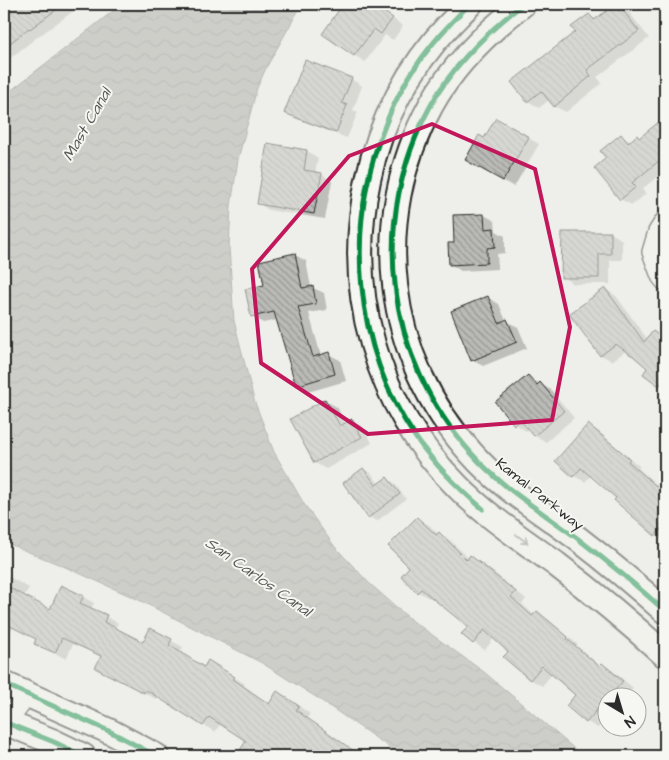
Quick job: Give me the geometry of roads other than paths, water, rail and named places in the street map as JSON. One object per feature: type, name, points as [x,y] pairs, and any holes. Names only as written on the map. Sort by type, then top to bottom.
[{"type":"street","points":[[470,4],[434,41],[408,79],[392,107],[370,168],[360,231],[360,262],[362,292],[375,350],[385,379],[399,409],[416,437],[452,482],[483,509],[572,576],[665,655]]},
{"type":"street","name":"Kamal Parkway","points":[[523,4],[480,40],[462,60],[431,104],[417,133],[406,163],[394,226],[395,290],[401,322],[410,353],[438,410],[473,455],[515,493],[577,538],[665,611]]},
{"type":"street","points":[[665,221],[658,232],[652,252],[661,276],[665,281]]},
{"type":"street","points":[[4,684],[111,732],[156,756]]},
{"type":"street","points":[[28,694],[4,724],[54,742],[83,756]]},
{"type":"water","points":[[122,4],[302,4],[266,68],[257,88],[238,159],[231,206],[229,247],[234,321],[254,400],[274,452],[304,504],[335,547],[369,583],[410,619],[484,672],[582,756],[402,756],[316,697],[262,663],[137,599],[4,542],[4,96]]},
{"type":"water label","name":"Mast Canal","points":[[86,124]]},
{"type":"water label","name":"San Carlos Canal","points":[[259,576]]}]
